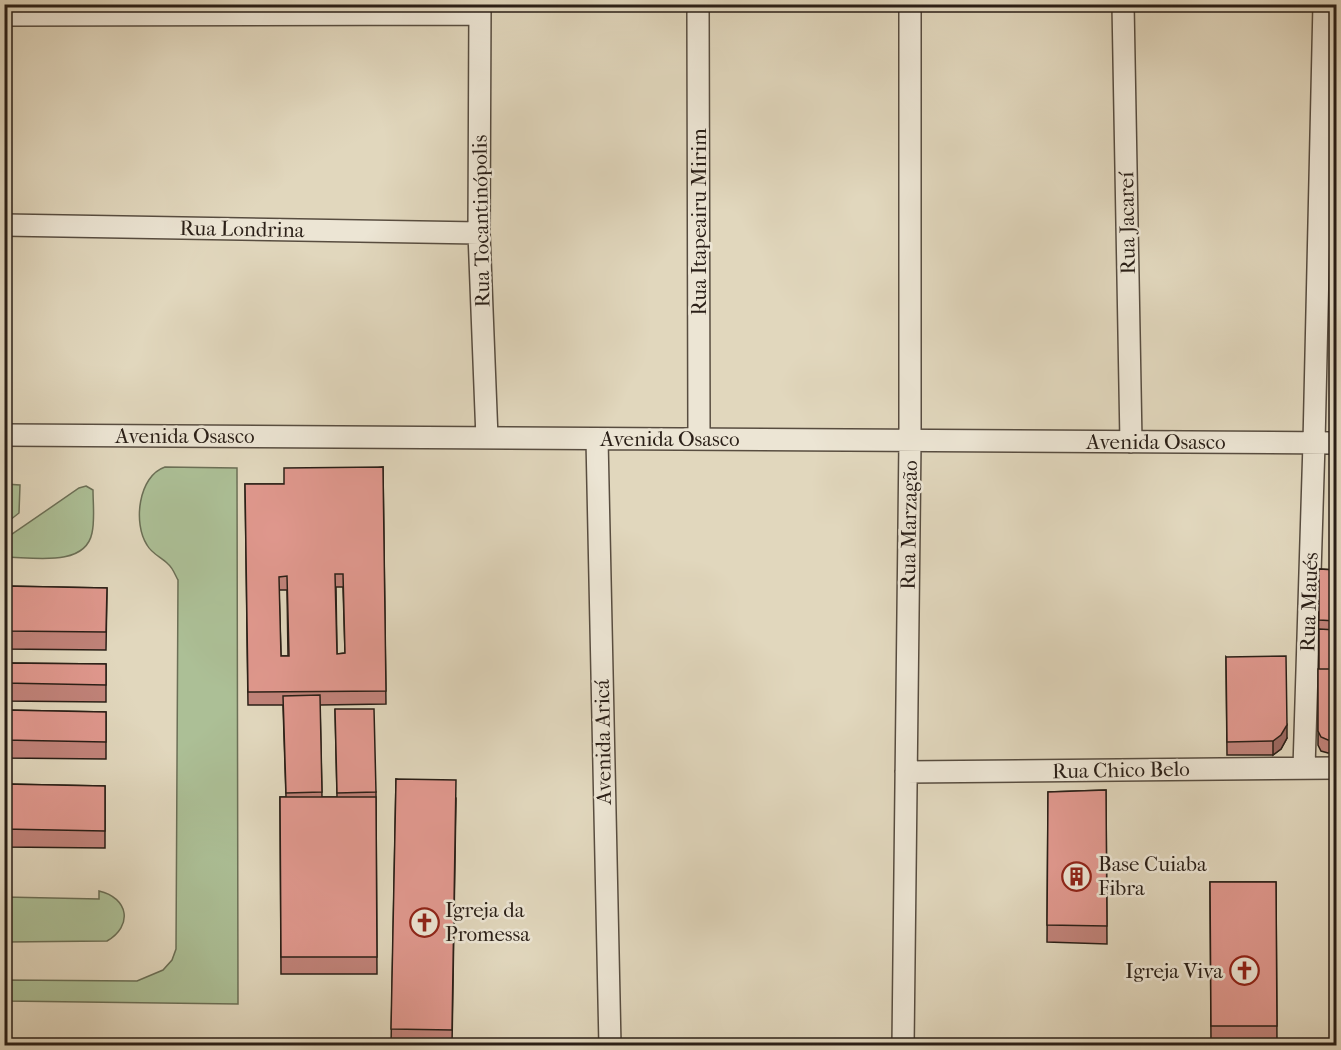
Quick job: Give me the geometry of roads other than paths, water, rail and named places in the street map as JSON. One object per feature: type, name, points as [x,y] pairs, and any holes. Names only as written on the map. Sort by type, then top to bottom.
[{"type":"street","name":"Rua Itapeairu Mirim","points":[[699,4],[699,439]]},
{"type":"street","name":"Rua Marzagão","points":[[903,1046],[910,441],[910,4]]},
{"type":"street","name":"Rua Jacareí","points":[[1122,4],[1131,442]]},
{"type":"street","name":"Rua Maués","points":[[1304,768],[1324,4]]},
{"type":"street","points":[[4,15],[480,9]]},
{"type":"street","name":"Rua Tocantinópolis","points":[[480,9],[479,233],[487,438]]},
{"type":"street","name":"Rua Londrina","points":[[4,225],[479,233]]},
{"type":"street","name":"Avenida Osasco","points":[[4,435],[1336,443]]},
{"type":"street","name":"Avenida Aricá","points":[[597,439],[610,1046]]},
{"type":"street","name":"Rua Chico Belo","points":[[906,772],[1336,768]]},
{"type":"place","name":"Base Cuiaba Fibra","points":[[1077,876]]},
{"type":"place","name":"Igreja da Promessa","points":[[424,922]]},
{"type":"place","name":"Igreja Viva","points":[[1244,971]]}]
